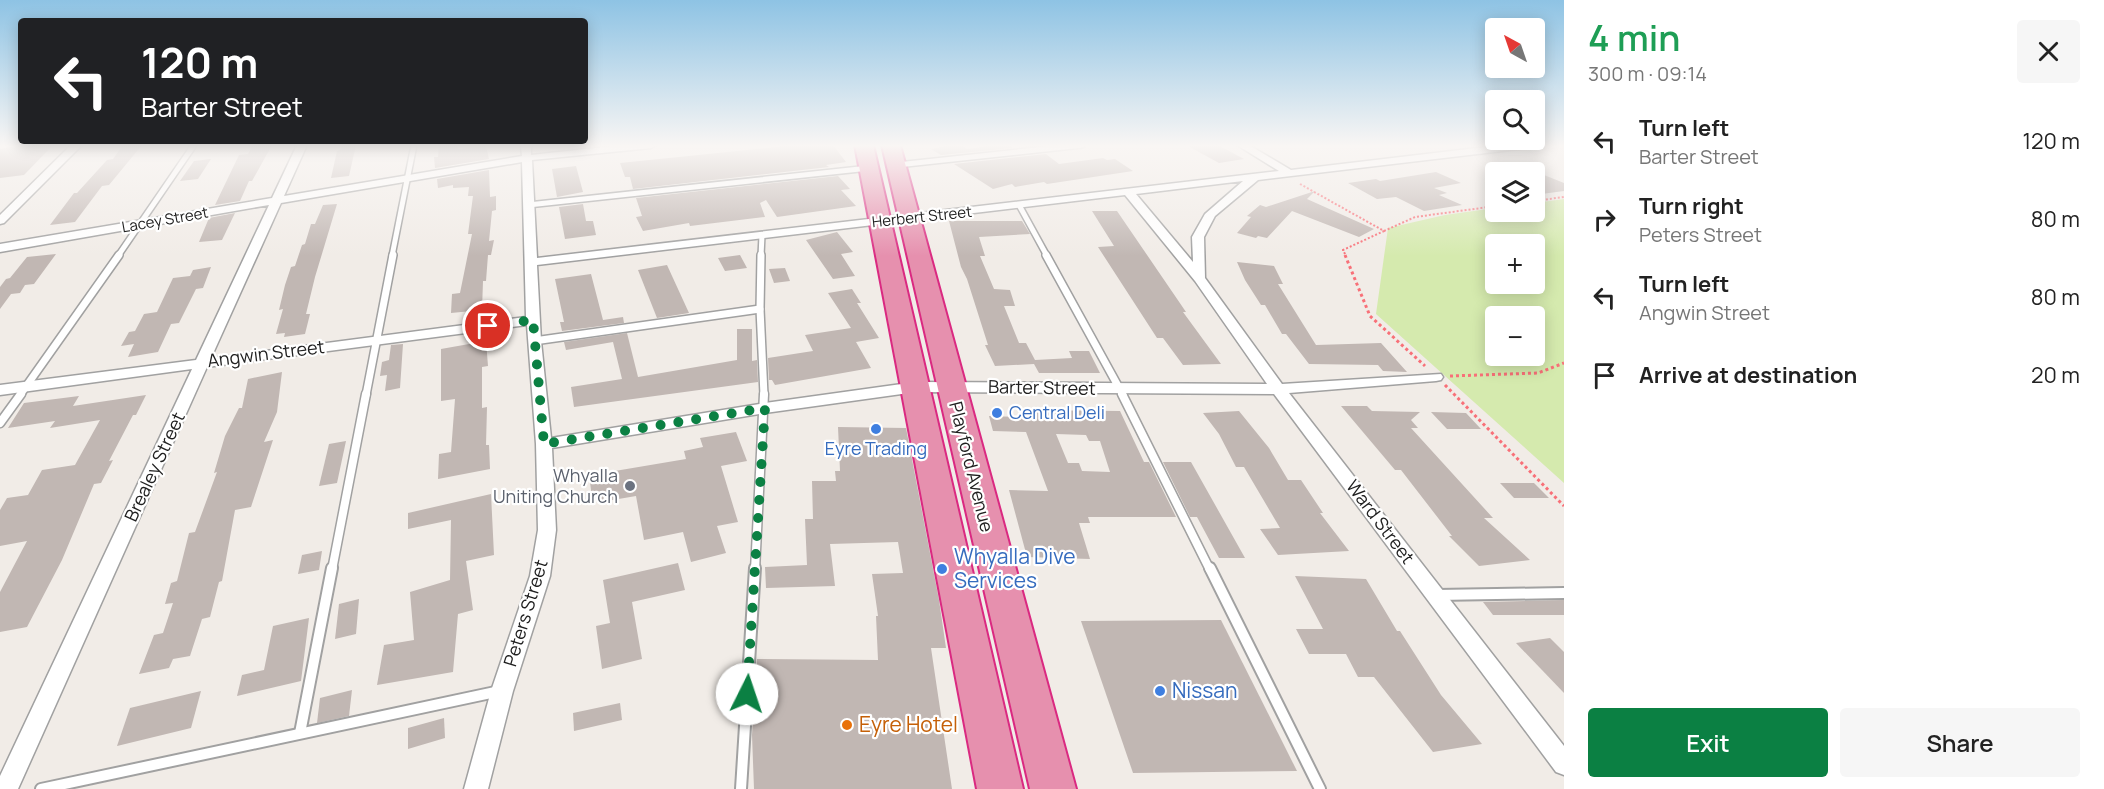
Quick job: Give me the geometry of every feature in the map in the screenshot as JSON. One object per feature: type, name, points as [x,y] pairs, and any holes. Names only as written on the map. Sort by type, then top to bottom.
[{"type":"highway","name":"Playford Avenue","points":[[886,182],[894,220],[916,387],[1000,789]]},
{"type":"highway","name":"Playford Avenue","points":[[894,220],[950,386],[1053,789]]},
{"type":"highway","points":[[950,548],[991,547]]},
{"type":"street","points":[[0,221],[40,182]]},
{"type":"street","name":"Brealey Street","points":[[6,789],[285,182]]},
{"type":"street","name":"Lacey Street","points":[[0,248],[384,182]]},
{"type":"street","name":"Peters Street","points":[[476,789],[502,691],[540,576],[548,530],[544,444],[534,341],[528,182]]},
{"type":"street","name":"Herbert Street","points":[[531,262],[1222,182]]},
{"type":"street","points":[[1199,278],[1198,237],[1210,214],[1249,182]]},
{"type":"street","name":"Ward Street","points":[[1129,193],[1199,278],[1278,389],[1564,764]]},
{"type":"street","name":"Angwin Street","points":[[0,390],[533,320]]},
{"type":"street","name":"Barter Street","points":[[544,444],[765,408],[916,387],[1278,389],[1436,376]]},
{"type":"lane","points":[[0,423],[169,182]]},
{"type":"lane","points":[[300,733],[406,182]]},
{"type":"lane","points":[[528,205],[695,182]]},
{"type":"lane","points":[[1019,205],[1120,389],[1320,789]]},
{"type":"lane","points":[[741,789],[765,408],[760,309],[762,235]]},
{"type":"lane","points":[[534,341],[760,309]]},
{"type":"lane","points":[[1436,595],[1564,593]]},
{"type":"lane","points":[[41,789],[502,691]]},
{"type":"path","points":[[1300,182],[1384,231]]},
{"type":"path","points":[[1545,200],[1564,197]]},
{"type":"path","points":[[1485,208],[1415,218],[1343,250],[1370,316],[1436,376],[1564,506]]},
{"type":"path","points":[[1436,376],[1538,374],[1564,363]]},
{"type":"green space","points":[[1564,199],[1564,483],[1376,314],[1388,228],[1445,215],[1485,209],[1485,222],[1545,222],[1545,202]]},
{"type":"building","points":[[87,182],[112,182],[109,185],[102,186],[75,222],[50,225],[74,193],[77,193]]},
{"type":"building","points":[[226,182],[249,182],[240,201],[215,205]]},
{"type":"building","points":[[437,182],[489,182],[490,197],[496,196],[496,210],[492,211],[489,241],[494,240],[491,255],[488,255],[486,281],[483,281],[482,310],[451,313],[452,294],[460,293],[472,234],[468,234],[473,196],[468,196],[469,187],[453,188],[453,185],[438,188]]},
{"type":"building","points":[[554,182],[580,182],[583,192],[557,197]]},
{"type":"building","points":[[631,182],[697,182],[633,189]]},
{"type":"building","points":[[785,182],[843,182],[850,189],[841,190],[856,206],[777,217],[766,200],[760,203],[765,217],[690,226],[689,223],[643,231],[636,217],[642,216],[636,198]]},
{"type":"building","points":[[982,182],[1061,182],[1015,187],[1012,184],[993,189]]},
{"type":"building","points":[[1458,182],[1461,183],[1434,188],[1447,193],[1439,195],[1462,205],[1424,211],[1396,197],[1377,199],[1348,183]]},
{"type":"building","points":[[1545,182],[1564,183],[1564,191],[1545,194]]},
{"type":"building","points":[[1315,191],[1307,199],[1374,229],[1359,237],[1292,211],[1267,238],[1258,236],[1256,238],[1237,233],[1251,217],[1247,216],[1260,205],[1266,207]]},
{"type":"building","points":[[337,204],[315,277],[306,314],[310,314],[305,334],[284,337],[285,333],[276,334],[283,309],[279,310],[285,285],[291,267],[295,266],[302,245],[305,244],[311,224],[315,224],[323,205]]},
{"type":"building","points":[[583,204],[586,221],[593,221],[596,235],[565,239],[559,207]]},
{"type":"building","points":[[1092,211],[1117,211],[1186,312],[1183,312],[1221,364],[1183,365],[1163,338],[1157,338],[1098,247],[1114,246]]},
{"type":"building","points":[[235,213],[222,240],[199,242],[209,218]]},
{"type":"building","points":[[949,221],[1022,221],[1030,234],[979,237],[985,256],[980,256],[994,289],[1010,290],[1015,306],[1004,306],[1019,343],[1026,343],[1035,360],[1072,358],[1069,351],[1089,351],[1100,373],[1039,373],[1034,364],[995,366],[985,345],[988,345],[961,267]]},
{"type":"building","points":[[837,232],[853,252],[841,254],[855,276],[833,279],[806,240]]},
{"type":"building","points":[[56,254],[34,284],[25,285],[20,293],[11,294],[0,309],[0,287],[27,257]]},
{"type":"building","points":[[740,255],[747,268],[725,271],[718,258]]},
{"type":"building","points":[[1237,262],[1274,266],[1283,284],[1278,284],[1316,345],[1381,343],[1407,372],[1383,371],[1378,365],[1309,364],[1286,334],[1282,334],[1265,305],[1261,305]]},
{"type":"building","points":[[667,265],[689,313],[657,318],[638,270]]},
{"type":"building","points":[[211,267],[203,288],[196,289],[179,323],[171,324],[158,352],[128,357],[134,344],[121,346],[129,332],[135,331],[144,314],[157,312],[173,278],[190,276],[193,270]]},
{"type":"building","points":[[785,268],[790,281],[774,283],[769,269]]},
{"type":"building","points":[[591,274],[603,320],[623,317],[624,323],[562,331],[560,322],[564,322],[555,279]]},
{"type":"building","points":[[852,289],[861,303],[857,303],[879,338],[856,342],[871,368],[775,385],[772,380],[769,380],[768,358],[813,351],[805,335],[851,328],[828,293]]},
{"type":"building","points":[[737,329],[752,329],[752,361],[757,360],[758,382],[574,407],[571,387],[622,379],[613,342],[566,350],[564,342],[627,333],[638,377],[737,360]]},
{"type":"building","points":[[486,341],[488,366],[482,367],[482,408],[487,407],[486,445],[489,445],[490,469],[438,479],[439,454],[451,452],[455,399],[441,401],[441,349]]},
{"type":"building","points":[[403,344],[400,388],[385,391],[387,375],[380,376],[382,362],[389,360],[391,345]]},
{"type":"building","points":[[282,372],[277,412],[264,442],[273,440],[251,507],[235,510],[222,581],[219,582],[210,617],[202,619],[190,656],[173,659],[169,668],[139,674],[154,635],[163,633],[173,603],[165,604],[171,583],[177,581],[189,533],[195,532],[217,472],[214,473],[225,436],[239,408],[242,408],[248,379]]},
{"type":"building","points":[[146,395],[109,461],[113,460],[101,483],[94,484],[62,560],[27,627],[0,632],[0,592],[27,541],[0,546],[0,510],[7,498],[28,495],[42,470],[75,465],[100,420],[50,428],[55,421],[8,428],[24,403],[79,396],[73,406]]},
{"type":"building","points":[[1341,406],[1367,406],[1372,411],[1420,412],[1411,420],[1418,428],[1411,428],[1493,518],[1484,518],[1530,560],[1479,566],[1449,536],[1452,536],[1401,470],[1395,470]]},
{"type":"building","points":[[1020,410],[1120,411],[1144,462],[1149,462],[1176,517],[1088,517],[1090,523],[1079,523],[1090,559],[1027,557],[1009,490],[1048,491],[1026,432],[993,431],[989,416],[1022,417]],"holes":[[[1056,434],[1086,435],[1089,441],[1100,441],[1110,472],[1082,471],[1079,463],[1068,463]]]},
{"type":"building","points":[[1239,411],[1269,448],[1288,480],[1301,480],[1323,513],[1320,513],[1349,551],[1278,555],[1260,529],[1280,528],[1244,467],[1236,467],[1219,434],[1203,413]]},
{"type":"building","points":[[1431,412],[1466,413],[1481,429],[1447,429]]},
{"type":"building","points":[[838,427],[906,428],[946,648],[931,648],[952,789],[754,789],[752,735],[757,659],[878,660],[876,616],[878,616],[872,574],[903,573],[898,542],[830,544],[835,586],[766,588],[765,567],[807,565],[805,519],[813,519],[812,481],[836,481],[835,471],[840,471]]},
{"type":"building","points":[[736,432],[747,461],[721,466],[738,522],[717,526],[726,553],[691,562],[683,532],[644,540],[636,496],[601,502],[601,497],[592,498],[590,482],[598,481],[597,474],[686,459],[684,451],[703,447],[700,438]]},
{"type":"building","points":[[346,441],[337,483],[319,486],[329,444]]},
{"type":"building","points":[[1163,462],[1191,462],[1245,558],[1219,558],[1197,517],[1190,517]]},
{"type":"building","points":[[1500,483],[1534,483],[1549,498],[1514,498]]},
{"type":"building","points":[[491,494],[494,555],[466,561],[473,610],[458,614],[453,672],[377,685],[384,645],[414,640],[410,592],[450,580],[451,520],[408,529],[408,513]]},
{"type":"building","points":[[322,551],[319,570],[298,574],[302,555]]},
{"type":"building","points":[[678,563],[685,590],[632,602],[642,659],[602,669],[596,626],[610,623],[603,580]]},
{"type":"building","points":[[1295,576],[1366,579],[1397,631],[1400,631],[1441,695],[1482,744],[1433,752],[1374,677],[1358,677],[1346,654],[1309,654],[1296,629],[1323,629]]},
{"type":"building","points":[[359,599],[356,634],[335,639],[339,604]]},
{"type":"building","points":[[1564,600],[1564,615],[1493,615],[1483,602]]},
{"type":"building","points":[[309,618],[301,681],[237,696],[242,675],[264,670],[273,626]]},
{"type":"building","points":[[1221,620],[1297,771],[1133,773],[1081,621]]},
{"type":"building","points":[[1550,638],[1564,652],[1564,693],[1516,643]]},
{"type":"building","points":[[352,690],[349,716],[317,723],[320,698]]},
{"type":"building","points":[[201,691],[191,728],[117,746],[130,708]]},
{"type":"building","points":[[620,703],[622,720],[574,731],[573,713]]},
{"type":"building","points":[[444,718],[445,738],[408,749],[408,728]]},
{"type":"place","name":"Central Deli","points":[[997,413]]},
{"type":"place","name":"Eyre Trading","points":[[876,429]]},
{"type":"place","name":"Whyalla Uniting Church","points":[[630,486]]},
{"type":"place","name":"Whyalla Dive Services","points":[[942,569]]},
{"type":"place","name":"Nissan","points":[[1160,691]]},
{"type":"place","name":"Eyre Hotel","points":[[847,725]]},
{"type":"route","points":[[488,326],[533,320],[544,444],[765,408],[747,694]]}]
